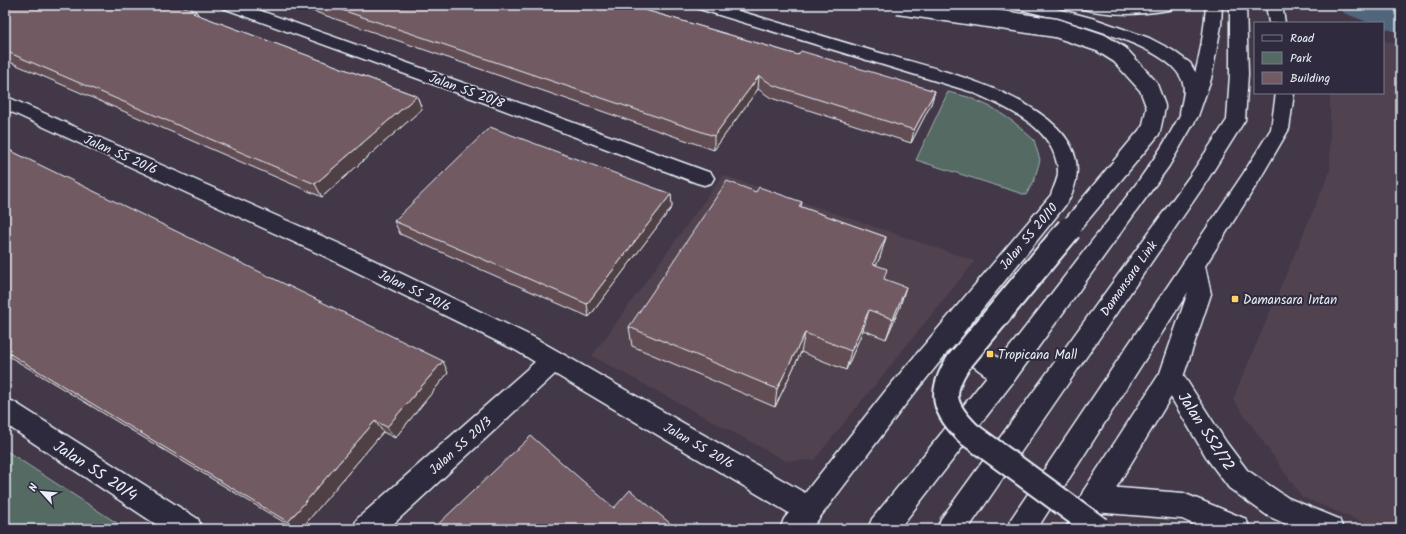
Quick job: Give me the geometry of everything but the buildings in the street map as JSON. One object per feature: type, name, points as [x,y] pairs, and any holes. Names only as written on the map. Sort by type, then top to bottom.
[{"type":"main road","name":"Jalan SS 20/8","points":[[229,5],[494,100],[704,178]]},
{"type":"main road","name":"Jalan SS 20/10","points":[[702,5],[978,88],[1013,104],[1038,118],[1060,144],[1068,170],[1060,198],[896,397],[802,519]]},
{"type":"main road","points":[[898,5],[1056,28],[1101,43],[1120,55],[1148,86],[1156,107],[1151,130],[958,363],[948,376],[945,390],[951,413],[959,424],[975,438],[1099,529]]},
{"type":"main road","points":[[1021,5],[1089,22],[1142,41],[1170,55],[1185,67],[1192,83],[1189,116]]},
{"type":"main road","points":[[1084,5],[1101,9],[1123,11],[1143,10],[1169,5]]},
{"type":"main road","points":[[882,529],[1004,375],[1162,161],[1189,116],[1202,79],[1213,26],[1214,5]]},
{"type":"main road","name":"Damansara Link","points":[[951,529],[1196,182],[1236,120],[1239,74],[1238,5]]},
{"type":"main road","points":[[1274,5],[1277,22]]},
{"type":"main road","points":[[1021,529],[1250,179],[1280,129],[1285,94]]},
{"type":"main road","name":"Jalan SS 20/6","points":[[5,102],[332,250],[525,344],[553,360],[802,519]]},
{"type":"main road","points":[[1080,529],[1094,499],[1171,377],[1200,294],[1193,264]]},
{"type":"main road","points":[[948,334],[1004,375]]},
{"type":"main road","name":"Jalan SS 20/3","points":[[367,529],[553,360]]},
{"type":"main road","name":"Jalan SS2/72","points":[[1171,377],[1217,451],[1238,479],[1278,507],[1329,529]]},
{"type":"main road","name":"Jalan SS 20/4","points":[[5,410],[188,529]]},
{"type":"main road","points":[[1094,499],[1183,506],[1236,529]]},
{"type":"shaded area","points":[[1384,40],[1401,45],[1401,529],[1379,529],[1302,497],[1233,399],[1330,171],[1330,94],[1384,94]]},
{"type":"shaded area","points":[[723,175],[975,261],[814,460],[786,461],[592,356]]},
{"type":"green space","points":[[948,92],[968,97],[993,108],[1015,123],[1034,140],[1040,160],[1034,181],[1026,195],[916,160]]},
{"type":"green space","points":[[5,450],[126,529],[5,529]]},
{"type":"waterway","points":[[1357,5],[1401,21]]},
{"type":"place","name":"Damansara Intan","points":[[1235,299]]},
{"type":"place","name":"Tropicana Mall","points":[[990,354]]}]
